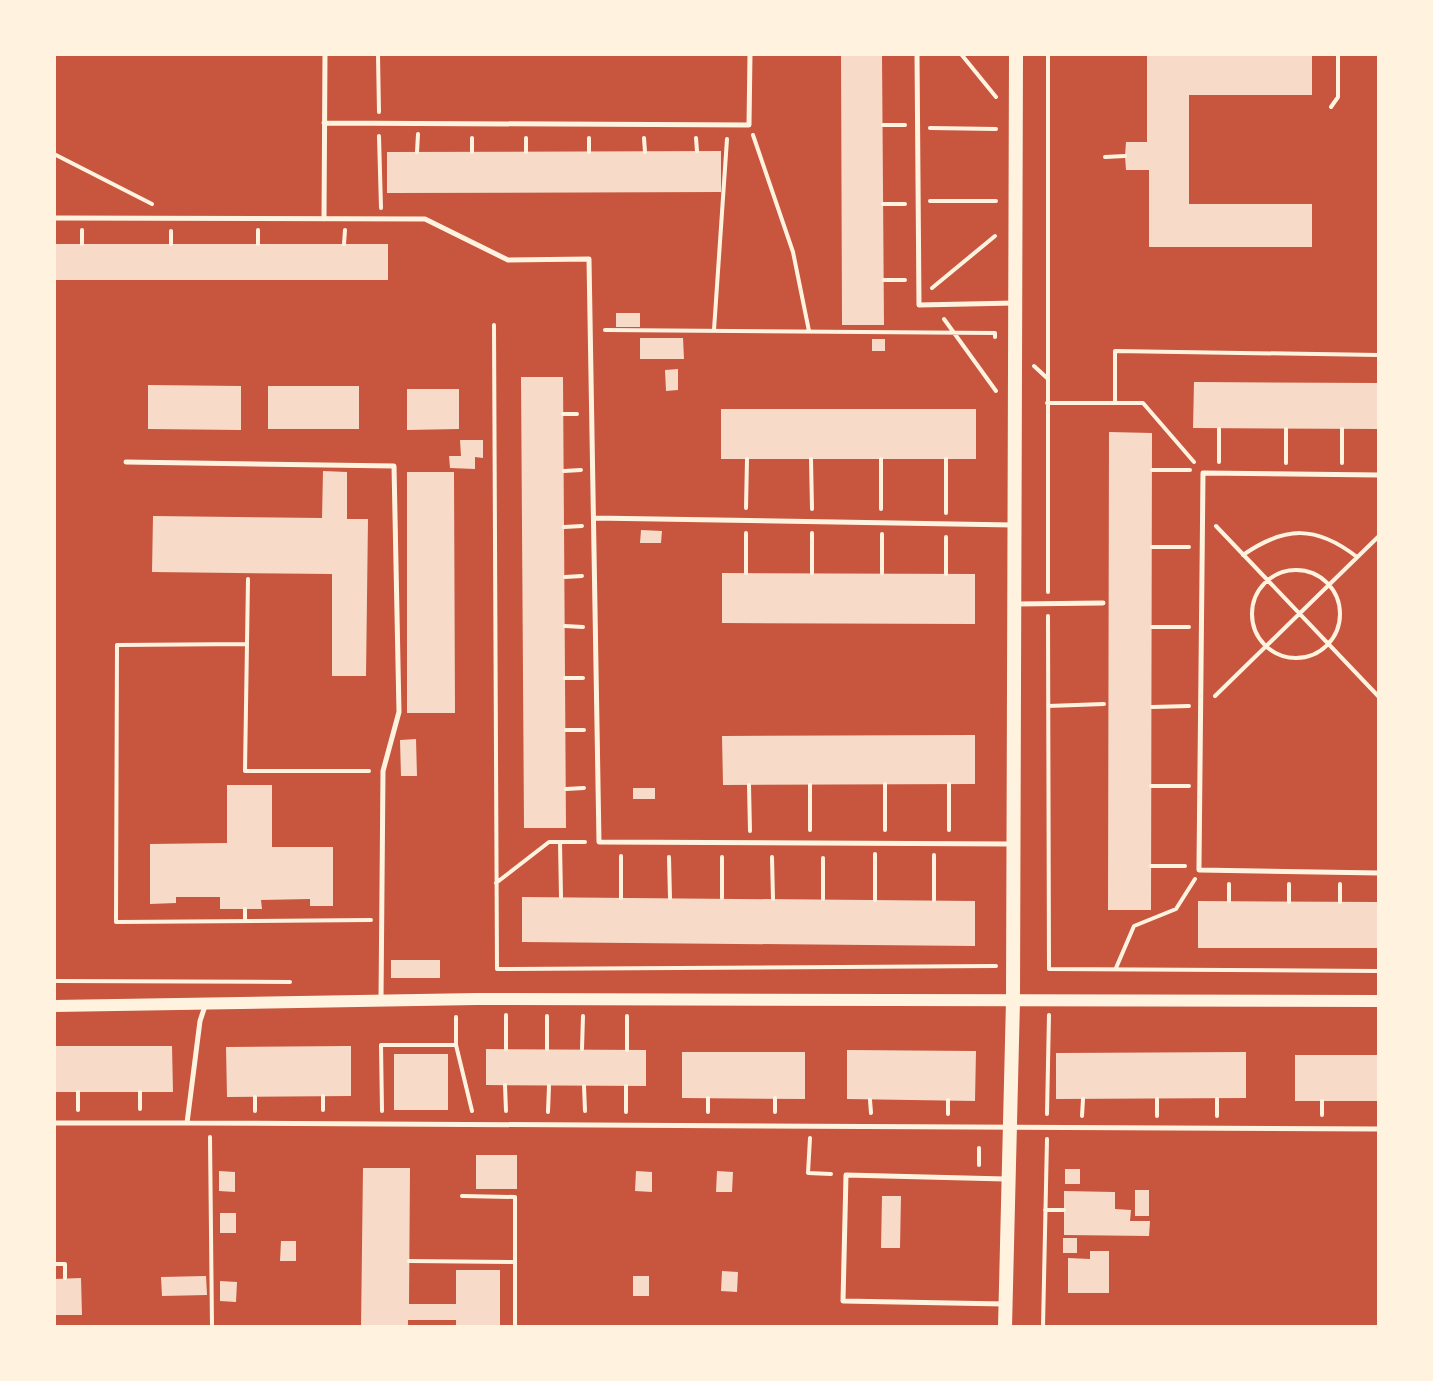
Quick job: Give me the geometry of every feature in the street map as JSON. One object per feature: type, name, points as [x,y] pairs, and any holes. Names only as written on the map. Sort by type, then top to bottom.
[{"type":"main road","points":[[1005,1327],[1013,1001],[1016,54]]},
{"type":"street","points":[[54,1006],[505,999],[1379,1001]]},
{"type":"lane","points":[[324,219],[325,54]]},
{"type":"lane","points":[[324,123],[749,125],[750,54]]},
{"type":"lane","points":[[917,54],[919,305],[1016,303]]},
{"type":"lane","points":[[54,218],[425,219],[508,260],[589,259],[599,842],[1013,844]]},
{"type":"lane","points":[[126,462],[394,466],[399,712],[383,771],[382,1003]]},
{"type":"lane","points":[[1379,475],[1203,473],[1199,868],[1379,873]]},
{"type":"lane","points":[[594,518],[1015,525]]},
{"type":"lane","points":[[1014,604],[1103,603]]},
{"type":"lane","points":[[187,1123],[200,1021],[205,1005]]},
{"type":"lane","points":[[54,1123],[1379,1129]]},
{"type":"lane","points":[[1005,1304],[843,1301],[846,1175],[1008,1179]]},
{"type":"path","points":[[961,54],[996,97]]},
{"type":"path","points":[[1043,1327],[1049,1001],[1048,54]]},
{"type":"path","points":[[1331,107],[1338,97],[1338,54]]},
{"type":"path","points":[[714,331],[728,125]]},
{"type":"path","points":[[749,125],[793,252],[809,331]]},
{"type":"path","points":[[883,125],[996,129]]},
{"type":"path","points":[[54,154],[153,205],[171,218]]},
{"type":"path","points":[[1105,157],[1125,156]]},
{"type":"path","points":[[883,204],[996,201]]},
{"type":"path","points":[[919,299],[995,236]]},
{"type":"path","points":[[884,280],[919,280]]},
{"type":"path","points":[[932,305],[996,391]]},
{"type":"path","points":[[494,325],[497,969],[996,967],[996,952]]},
{"type":"path","points":[[590,330],[995,333],[995,344]]},
{"type":"path","points":[[1115,403],[1115,351],[1379,355]]},
{"type":"path","points":[[996,378],[996,405]]},
{"type":"path","points":[[1047,403],[1143,403],[1202,470],[1152,470]]},
{"type":"path","points":[[1219,429],[1219,473]]},
{"type":"path","points":[[1286,429],[1287,474]]},
{"type":"path","points":[[1342,429],[1342,474]]},
{"type":"path","points":[[1203,513],[1379,697]]},
{"type":"path","points":[[1243,555],[1279,536],[1300,532],[1321,534],[1357,557]]},
{"type":"path","points":[[1152,707],[1201,708],[1379,536]]},
{"type":"path","points":[[1152,547],[1203,547]]},
{"type":"path","points":[[1304,570],[1330,584],[1340,613],[1338,627],[1328,644],[1310,656],[1297,658],[1283,656],[1266,646],[1255,628],[1252,614],[1255,599],[1267,580],[1289,571],[1304,570]]},
{"type":"path","points":[[248,579],[245,771],[383,771]]},
{"type":"path","points":[[1152,627],[1202,627]]},
{"type":"path","points":[[247,644],[117,645],[116,922],[381,920]]},
{"type":"path","points":[[1048,706],[1104,704]]},
{"type":"path","points":[[885,784],[885,843]]},
{"type":"path","points":[[949,784],[949,843]]},
{"type":"path","points":[[749,785],[750,843]]},
{"type":"path","points":[[810,785],[810,843]]},
{"type":"path","points":[[1151,786],[1200,786]]},
{"type":"path","points":[[496,883],[549,842],[599,842]]},
{"type":"path","points":[[560,842],[561,897]]},
{"type":"path","points":[[620,842],[621,898]]},
{"type":"path","points":[[669,842],[670,898]]},
{"type":"path","points":[[722,842],[722,898]]},
{"type":"path","points":[[772,843],[773,899]]},
{"type":"path","points":[[823,843],[823,899]]},
{"type":"path","points":[[875,843],[875,900]]},
{"type":"path","points":[[934,843],[934,900]]},
{"type":"path","points":[[1116,969],[1134,926],[1176,909],[1199,868],[1151,866]]},
{"type":"path","points":[[245,909],[245,921]]},
{"type":"path","points":[[1049,969],[1379,971]]},
{"type":"path","points":[[54,981],[302,982]]},
{"type":"path","points":[[505,999],[506,1049]]},
{"type":"path","points":[[547,999],[547,1049]]},
{"type":"path","points":[[582,1049],[583,999]]},
{"type":"path","points":[[627,1000],[627,1050]]},
{"type":"path","points":[[456,1010],[456,1045],[475,1124]]},
{"type":"path","points":[[382,1124],[381,1045],[456,1045]]},
{"type":"path","points":[[421,1045],[422,1054]]},
{"type":"path","points":[[505,1085],[506,1124]]},
{"type":"path","points":[[548,1125],[549,1086]]},
{"type":"path","points":[[584,1086],[585,1125]]},
{"type":"path","points":[[626,1086],[626,1125]]},
{"type":"path","points":[[210,1123],[212,1327]]},
{"type":"path","points":[[810,1135],[808,1173],[846,1175]]},
{"type":"path","points":[[462,1196],[515,1197],[515,1327]]},
{"type":"path","points":[[1045,1210],[1064,1210]]},
{"type":"path","points":[[409,1261],[515,1262]]},
{"type":"path","points":[[54,1264],[65,1264],[65,1278]]},
{"type":"building","points":[[841,54],[882,54],[884,325],[842,325]]},
{"type":"building","points":[[1147,54],[1312,54],[1312,95],[1189,95],[1189,204],[1312,204],[1312,247],[1149,247],[1149,170],[1126,170],[1125,156],[1126,142],[1147,142]]},
{"type":"building","points":[[721,151],[721,192],[387,193],[387,152]]},
{"type":"building","points":[[54,244],[388,244],[388,280],[54,280]]},
{"type":"building","points":[[616,313],[640,313],[640,327],[616,327]]},
{"type":"building","points":[[640,338],[683,338],[684,359],[640,359]]},
{"type":"building","points":[[872,339],[885,339],[885,351],[872,351]]},
{"type":"building","points":[[678,369],[678,390],[666,391],[665,370]]},
{"type":"building","points":[[521,377],[563,377],[566,828],[524,828]]},
{"type":"building","points":[[1194,382],[1379,383],[1379,429],[1193,428]]},
{"type":"building","points":[[148,385],[241,386],[241,430],[148,429]]},
{"type":"building","points":[[268,386],[359,386],[359,429],[268,429]]},
{"type":"building","points":[[407,389],[459,389],[459,429],[407,430]]},
{"type":"building","points":[[721,409],[976,409],[976,459],[721,459]]},
{"type":"building","points":[[1109,432],[1152,433],[1151,910],[1108,910]]},
{"type":"building","points":[[460,440],[483,440],[483,458],[475,457],[475,469],[450,468],[449,456],[461,456]]},
{"type":"building","points":[[323,471],[347,472],[347,519],[368,519],[366,676],[332,676],[332,574],[152,572],[153,516],[322,518]]},
{"type":"building","points":[[407,472],[454,472],[455,713],[407,713]]},
{"type":"building","points":[[641,530],[662,531],[661,543],[640,543]]},
{"type":"building","points":[[722,573],[975,574],[975,624],[722,623]]},
{"type":"building","points":[[975,735],[975,784],[723,785],[722,736]]},
{"type":"building","points":[[416,739],[417,776],[401,776],[400,740]]},
{"type":"building","points":[[227,785],[272,785],[272,847],[333,847],[333,906],[310,906],[310,899],[261,900],[262,909],[220,909],[220,897],[176,897],[176,903],[150,904],[150,844],[227,843]]},
{"type":"building","points":[[633,788],[655,788],[655,799],[633,799]]},
{"type":"building","points":[[522,897],[975,901],[975,946],[522,942]]},
{"type":"building","points":[[1198,901],[1379,902],[1379,948],[1198,948]]},
{"type":"building","points":[[391,960],[440,960],[440,978],[391,978]]},
{"type":"building","points":[[54,1046],[172,1046],[173,1092],[54,1092]]},
{"type":"building","points":[[351,1046],[351,1096],[227,1097],[226,1047]]},
{"type":"building","points":[[486,1049],[646,1050],[646,1086],[486,1085]]},
{"type":"building","points":[[847,1050],[976,1051],[975,1101],[847,1099]]},
{"type":"building","points":[[682,1052],[805,1052],[805,1099],[682,1098]]},
{"type":"building","points":[[1246,1052],[1246,1098],[1056,1099],[1056,1053]]},
{"type":"building","points":[[394,1054],[448,1054],[448,1110],[394,1110]]},
{"type":"building","points":[[1295,1055],[1379,1055],[1379,1101],[1295,1101]]},
{"type":"building","points":[[476,1155],[517,1155],[517,1189],[476,1189]]},
{"type":"building","points":[[363,1168],[410,1168],[409,1304],[456,1304],[456,1270],[500,1270],[500,1327],[456,1327],[456,1320],[408,1320],[408,1327],[361,1327]]},
{"type":"building","points":[[1065,1169],[1080,1169],[1080,1184],[1065,1184]]},
{"type":"building","points":[[219,1171],[235,1172],[235,1192],[219,1191]]},
{"type":"building","points":[[636,1171],[652,1172],[652,1192],[635,1191]]},
{"type":"building","points":[[717,1171],[733,1172],[732,1192],[716,1192]]},
{"type":"building","points":[[1135,1190],[1149,1190],[1149,1216],[1135,1216]]},
{"type":"building","points":[[1064,1191],[1115,1192],[1115,1209],[1131,1210],[1130,1221],[1150,1221],[1149,1236],[1064,1235]]},
{"type":"building","points":[[882,1196],[901,1196],[900,1248],[881,1248]]},
{"type":"building","points":[[220,1213],[236,1213],[236,1233],[220,1233]]},
{"type":"building","points":[[1063,1238],[1077,1238],[1077,1253],[1063,1253]]},
{"type":"building","points":[[281,1241],[296,1241],[296,1261],[280,1261]]},
{"type":"building","points":[[1090,1251],[1109,1251],[1109,1293],[1068,1293],[1068,1258],[1090,1259]]},
{"type":"building","points":[[722,1271],[738,1272],[737,1292],[721,1291]]},
{"type":"building","points":[[206,1276],[207,1295],[162,1296],[161,1277]]},
{"type":"building","points":[[633,1276],[649,1276],[649,1296],[633,1296]]},
{"type":"building","points":[[81,1278],[82,1315],[54,1315],[54,1279]]},
{"type":"building","points":[[220,1281],[237,1282],[236,1302],[220,1301]]}]
